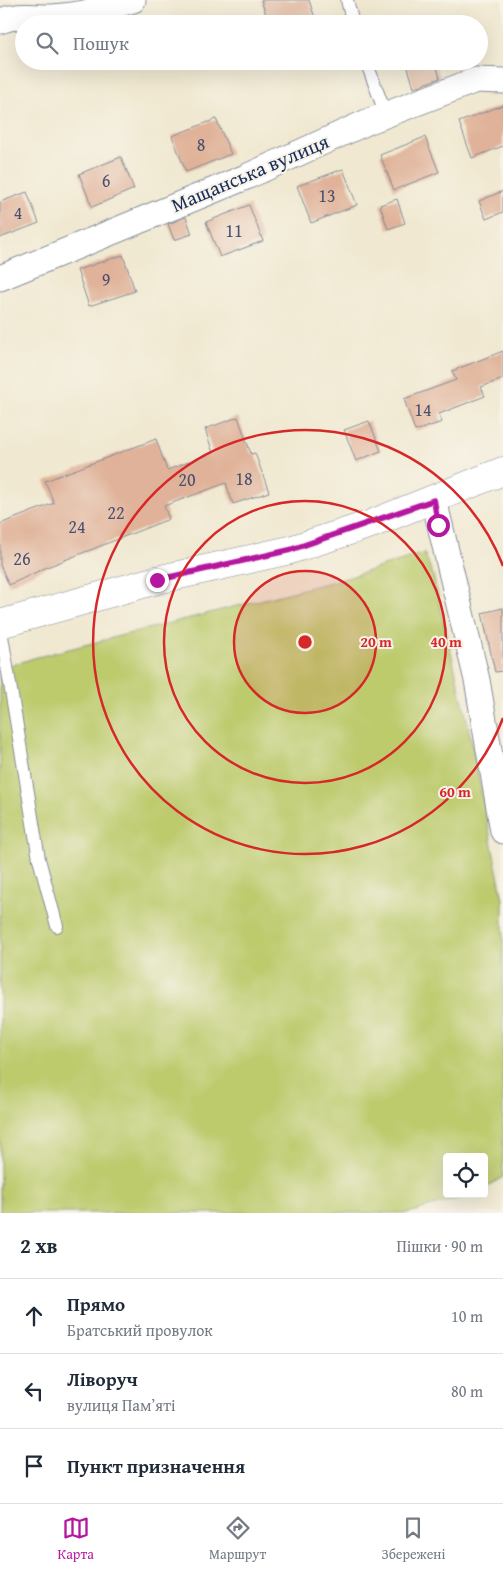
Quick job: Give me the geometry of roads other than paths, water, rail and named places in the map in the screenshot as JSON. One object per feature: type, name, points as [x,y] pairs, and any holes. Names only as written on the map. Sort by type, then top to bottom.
[{"type":"street","points":[[67,15],[89,12],[133,0]]},
{"type":"street","points":[[0,21],[15,15]]},
{"type":"street","name":"Мащанська вулиця","points":[[0,278],[246,177],[386,115],[476,80],[503,81]]},
{"type":"street","points":[[0,624],[157,580],[290,550],[434,500],[503,471]]},
{"type":"street","points":[[434,500],[477,680],[503,831]]},
{"type":"lane","points":[[347,0],[351,15]]},
{"type":"lane","points":[[369,70],[386,115]]},
{"type":"lane","points":[[0,624],[40,859],[57,926]]}]
